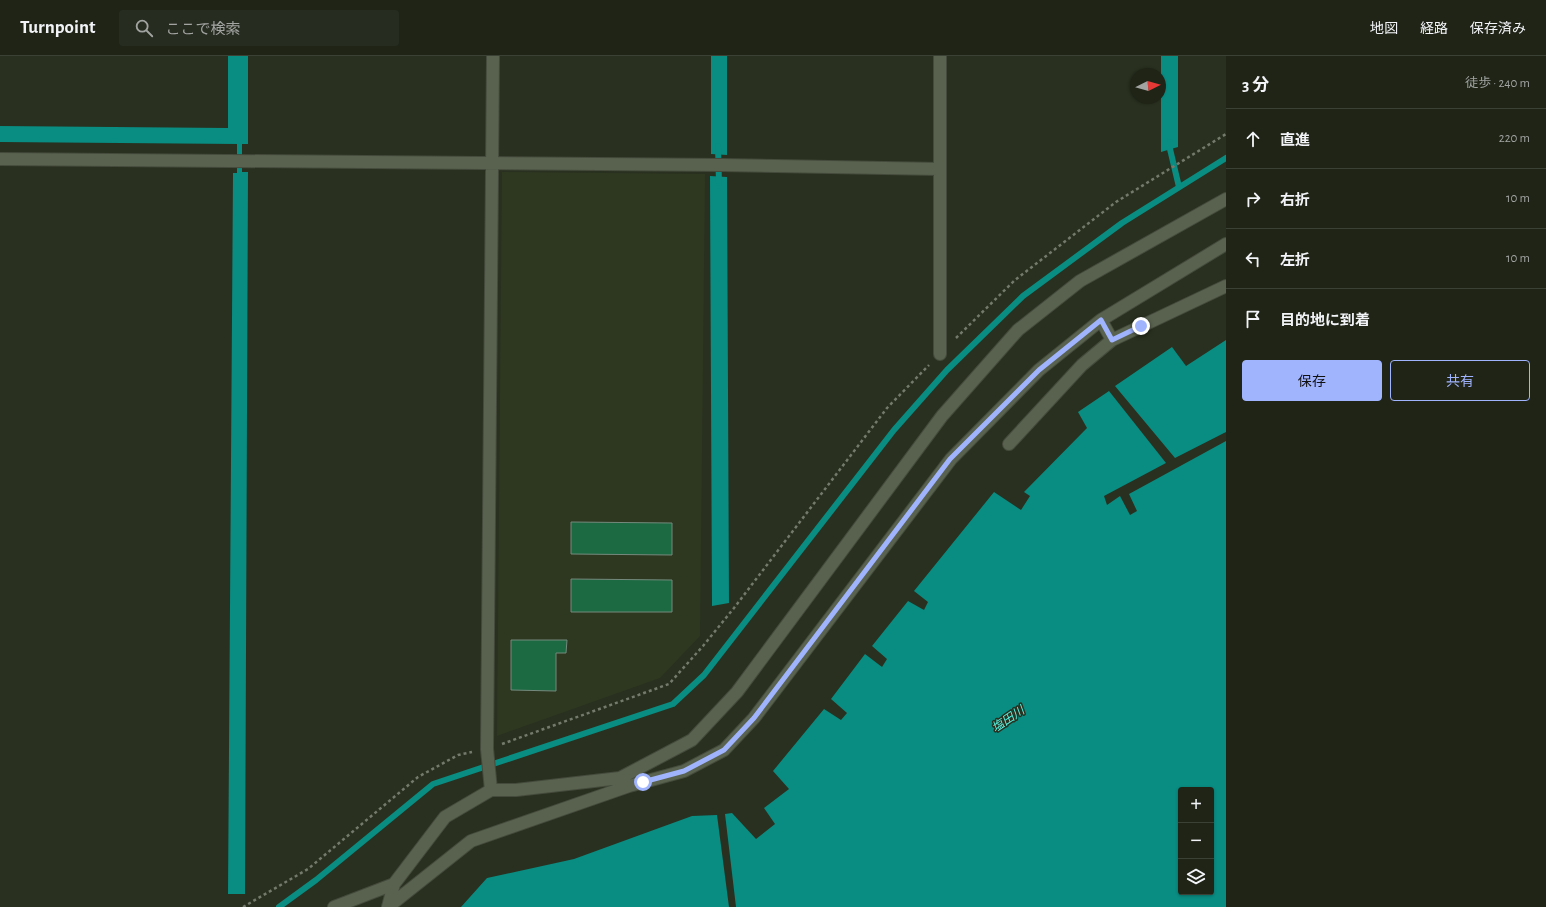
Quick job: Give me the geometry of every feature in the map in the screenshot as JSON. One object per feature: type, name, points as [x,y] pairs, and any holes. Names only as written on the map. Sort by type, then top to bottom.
[{"type":"street","points":[[491,784],[487,749],[493,56]]},
{"type":"street","points":[[940,56],[940,354]]},
{"type":"street","points":[[0,159],[718,165],[939,169]]},
{"type":"street","points":[[388,907],[394,884],[445,817],[491,784],[516,790],[620,778],[692,740],[737,692],[942,416],[1018,330],[1080,281],[1226,200]]},
{"type":"street","points":[[388,907],[471,841],[629,786],[684,771],[724,750],[754,718],[950,459],[1039,370],[1101,320],[1226,244]]},
{"type":"street","points":[[1009,444],[1082,364],[1112,340],[1226,286]]},
{"type":"street","points":[[1101,320],[1112,340]]},
{"type":"street","points":[[620,778],[629,786]]},
{"type":"street","points":[[334,907],[394,884]]},
{"type":"path","points":[[243,907],[308,868],[418,777],[458,755],[487,749],[670,684],[704,646],[734,608],[887,408],[940,354],[1015,280],[1116,202],[1178,162],[1226,134]]},
{"type":"shaded area","points":[[502,172],[705,174],[700,636],[660,678],[497,736]]},
{"type":"water","points":[[228,56],[248,56],[248,144],[242,144],[242,172],[248,172],[245,894],[228,894],[233,173],[237,173],[237,144],[0,142],[0,126],[228,128]]},
{"type":"water","points":[[711,56],[727,56],[727,155],[711,154]]},
{"type":"water","points":[[1161,56],[1178,56],[1178,147],[1161,152],[1161,104],[1166,104],[1166,68],[1161,68]]},
{"type":"water","points":[[710,176],[727,177],[729,603],[712,606]]},
{"type":"water","points":[[1226,340],[1226,432],[1175,458],[1115,386],[1172,347],[1186,366]]},
{"type":"water","name":"塩田川","points":[[1109,391],[1166,463],[1104,496],[1107,505],[1120,496],[1130,515],[1137,511],[1129,494],[1226,441],[1226,907],[736,907],[725,814],[732,813],[756,839],[775,824],[764,808],[789,789],[773,771],[824,709],[841,720],[847,713],[831,699],[865,654],[882,667],[887,659],[872,646],[908,601],[924,610],[928,602],[914,591],[994,492],[1021,510],[1030,496],[1024,492],[1087,428],[1078,412]]},
{"type":"water","points":[[717,815],[729,907],[461,907],[487,878],[574,859],[692,816]]},
{"type":"building","points":[[571,522],[672,523],[672,555],[571,554]]},
{"type":"building","points":[[571,579],[672,580],[672,612],[571,612]]},
{"type":"building","points":[[511,640],[567,640],[566,653],[556,653],[556,691],[511,690]]},
{"type":"waterway","points":[[1170,142],[1170,149],[1179,187]]},
{"type":"waterway","points":[[718,146],[719,183]]},
{"type":"waterway","points":[[279,907],[316,880],[433,784],[673,704],[704,675],[894,430],[947,370],[1023,296],[1122,223],[1226,158]]},
{"type":"route","points":[[643,782],[684,771],[724,750],[754,718],[950,459],[1039,370],[1101,320],[1112,340],[1141,326]]}]
